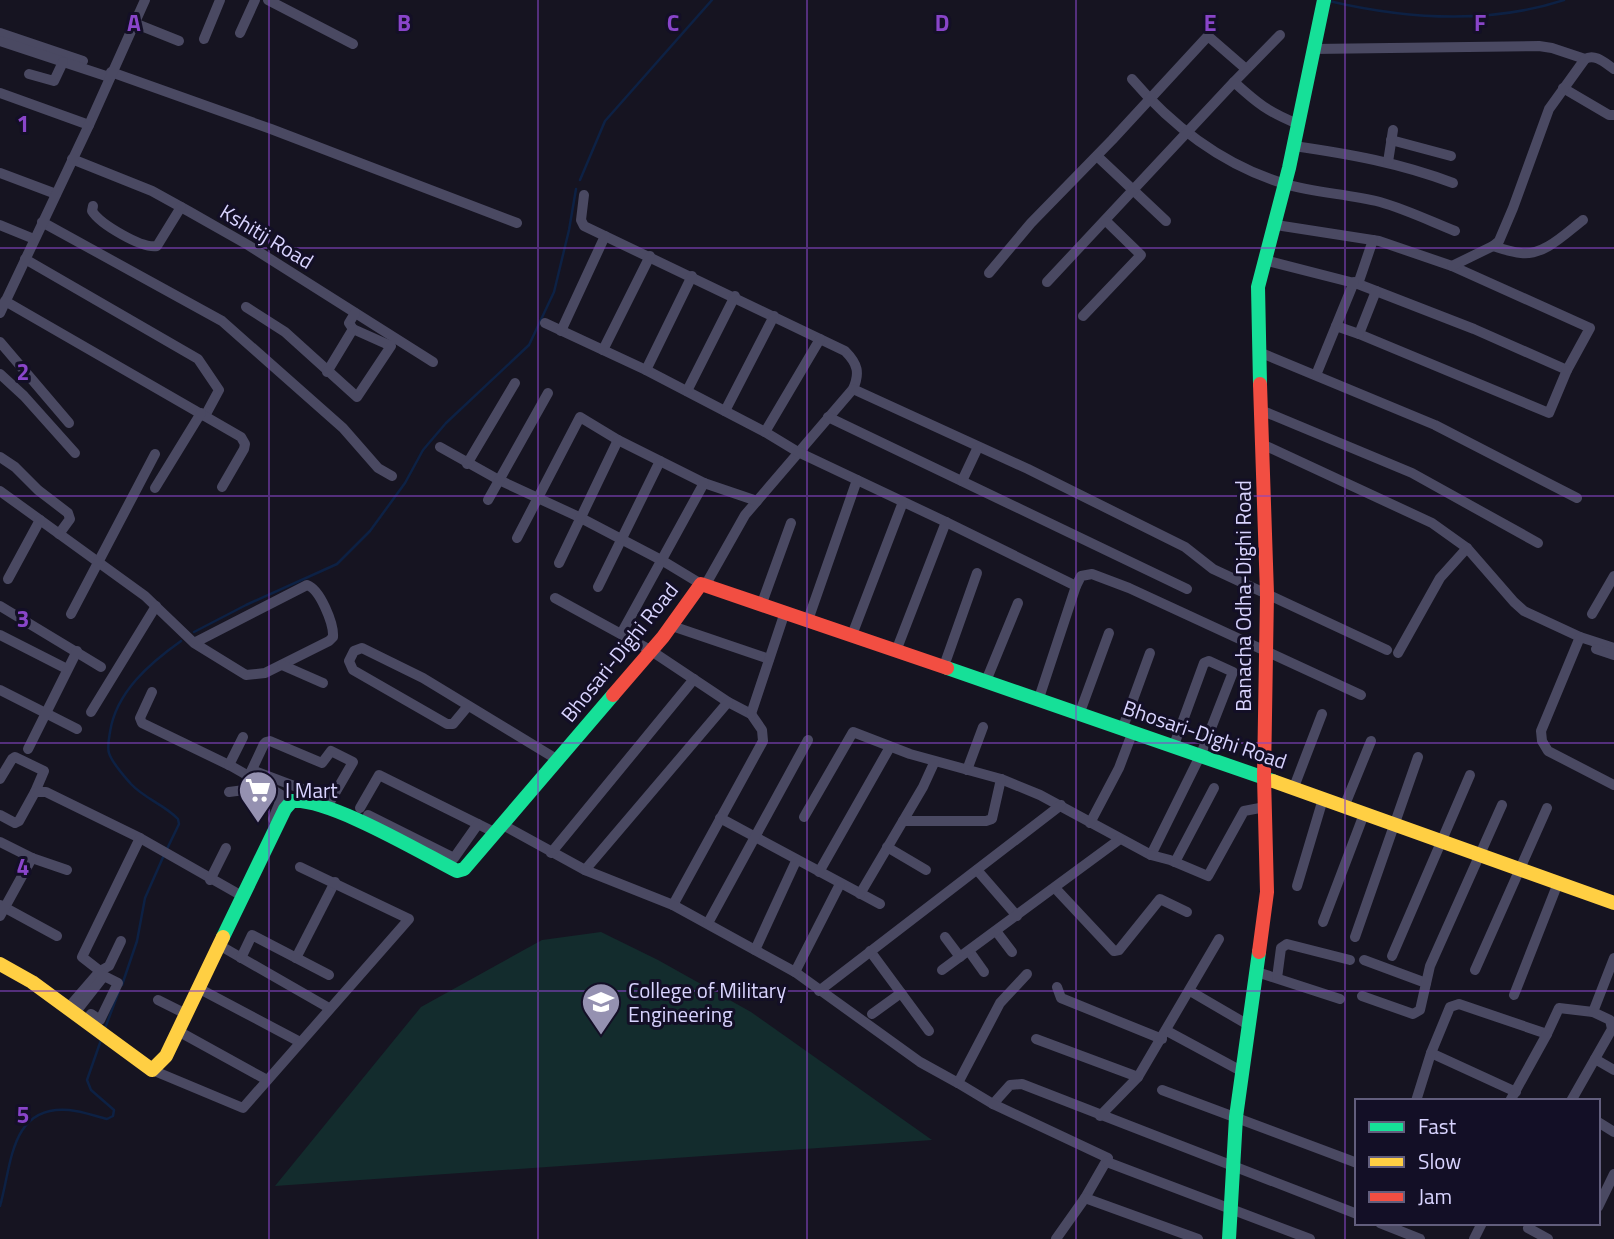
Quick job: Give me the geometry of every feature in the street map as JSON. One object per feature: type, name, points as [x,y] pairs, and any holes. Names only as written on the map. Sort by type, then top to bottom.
[{"type":"street","points":[[0,313],[145,0]]},
{"type":"street","points":[[204,39],[220,0]]},
{"type":"street","points":[[240,33],[255,0]]},
{"type":"street","points":[[268,0],[353,44]]},
{"type":"street","name":"Banacha Odha-Dighi Road","points":[[1229,1239],[1236,1117],[1267,892],[1264,777],[1267,594],[1263,411],[1257,297],[1294,146],[1323,3]]},
{"type":"street","points":[[134,23],[179,41]]},
{"type":"street","points":[[0,33],[83,61]]},
{"type":"street","points":[[1047,282],[1279,35]]},
{"type":"street","points":[[989,273],[1031,223],[1208,36],[1246,69]]},
{"type":"street","points":[[0,41],[271,129],[517,223]]},
{"type":"street","points":[[1313,49],[1539,46],[1585,59],[1596,58],[1614,69]]},
{"type":"street","points":[[1452,266],[1499,241],[1549,109],[1585,59]]},
{"type":"street","points":[[29,74],[54,82],[64,62]]},
{"type":"street","points":[[1132,79],[1149,99],[1187,134],[1224,157],[1285,184],[1378,202],[1455,231]]},
{"type":"street","points":[[1234,82],[1272,114],[1298,124]]},
{"type":"street","points":[[1563,88],[1609,115],[1614,115]]},
{"type":"street","points":[[0,93],[89,125]]},
{"type":"street","points":[[1388,162],[1392,135],[1423,150],[1451,156]]},
{"type":"street","points":[[1294,146],[1388,162],[1453,183]]},
{"type":"street","points":[[1418,170],[1423,150]]},
{"type":"street","points":[[1097,156],[1166,220]]},
{"type":"street","name":"Kshitij Road","points":[[72,159],[152,191],[181,207],[248,245],[433,362]]},
{"type":"street","points":[[0,173],[56,194]]},
{"type":"street","points":[[440,447],[467,464],[538,500],[579,517],[704,584],[745,515],[853,390],[859,377],[858,368],[845,351],[582,224],[584,195]]},
{"type":"street","points":[[93,206],[95,216],[127,236],[153,247],[157,246],[181,207]]},
{"type":"street","points":[[1493,246],[1522,253],[1535,252],[1554,242],[1583,220]]},
{"type":"street","points":[[1083,316],[1141,255],[1106,221]]},
{"type":"street","points":[[42,222],[222,321],[343,428],[378,468],[392,476]]},
{"type":"street","points":[[0,225],[34,239]]},
{"type":"street","points":[[1276,225],[1373,240],[1452,266],[1590,328],[1567,370],[1549,413],[1336,326]]},
{"type":"street","points":[[561,331],[604,236]]},
{"type":"street","points":[[1316,375],[1373,240]]},
{"type":"street","points":[[603,350],[650,256]]},
{"type":"street","points":[[25,259],[198,359],[219,390],[155,488]]},
{"type":"street","points":[[1264,260],[1356,283],[1474,329],[1567,370]]},
{"type":"street","points":[[646,370],[692,276]]},
{"type":"street","points":[[1359,334],[1376,291]]},
{"type":"street","points":[[687,391],[735,296]]},
{"type":"street","points":[[5,301],[241,437],[245,444],[244,449],[222,487]]},
{"type":"street","points":[[246,307],[285,332],[357,397],[390,350],[389,344],[353,329],[349,323],[355,313]]},
{"type":"street","points":[[725,411],[774,316]]},
{"type":"street","points":[[545,323],[646,370],[798,452],[1076,586]]},
{"type":"street","points":[[327,372],[353,329]]},
{"type":"street","points":[[765,432],[820,339]]},
{"type":"street","points":[[0,341],[69,423]]},
{"type":"street","points":[[1259,352],[1435,425],[1577,498]]},
{"type":"street","points":[[0,374],[24,396],[75,453]]},
{"type":"street","points":[[467,464],[515,383]]},
{"type":"street","points":[[853,390],[1185,547],[1213,569],[1387,650]]},
{"type":"street","points":[[488,500],[548,393]]},
{"type":"street","points":[[1263,411],[1412,474],[1538,543]]},
{"type":"street","points":[[517,538],[580,417],[618,440],[704,483],[757,501]]},
{"type":"street","points":[[828,417],[1187,589]]},
{"type":"street","points":[[559,563],[618,440]]},
{"type":"street","points":[[1262,444],[1432,523],[1467,548],[1524,611],[1614,648]]},
{"type":"street","points":[[962,481],[978,447]]},
{"type":"street","points":[[71,614],[155,454]]},
{"type":"street","points":[[0,457],[68,513],[70,519],[59,534]]},
{"type":"street","points":[[598,587],[660,461]]},
{"type":"street","points":[[808,620],[857,480]]},
{"type":"street","points":[[621,634],[704,483]]},
{"type":"street","points":[[0,491],[156,606],[194,643],[246,675],[265,673],[282,665],[333,637],[334,628],[316,589],[307,585],[194,643]]},
{"type":"street","points":[[852,635],[903,502]]},
{"type":"street","points":[[8,579],[40,520]]},
{"type":"street","points":[[896,651],[946,522]]},
{"type":"street","points":[[762,603],[791,523]]},
{"type":"street","points":[[1398,653],[1440,578],[1467,548]]},
{"type":"street","points":[[944,666],[977,573]]},
{"type":"street","points":[[1039,698],[1076,586],[1081,576],[1092,574],[1265,649],[1361,695]]},
{"type":"street","points":[[1592,614],[1614,576]]},
{"type":"street","name":"Bhosari-Dighi Road","points":[[292,801],[303,800],[334,809],[457,871],[464,869],[704,584],[1201,754],[1614,903]]},
{"type":"street","points":[[555,598],[650,650],[728,702],[751,714],[762,730],[763,741],[673,905]]},
{"type":"street","points":[[986,681],[1018,603]]},
{"type":"street","points":[[0,606],[101,667]]},
{"type":"street","points":[[91,712],[156,606]]},
{"type":"street","points":[[751,714],[785,612]]},
{"type":"street","points":[[671,626],[769,659]]},
{"type":"street","points":[[1080,712],[1109,633]]},
{"type":"street","points":[[0,635],[67,669]]},
{"type":"street","points":[[1580,636],[1541,731],[1542,741],[1548,751],[1614,785]]},
{"type":"street","points":[[1594,641],[1596,649],[1614,655]]},
{"type":"street","points":[[468,706],[453,724],[447,724],[353,670],[349,661],[354,650],[362,648],[423,678],[558,760]]},
{"type":"street","points":[[28,750],[77,651]]},
{"type":"street","points":[[1090,822],[1119,768],[1150,653]]},
{"type":"street","points":[[1151,855],[1201,754],[1234,674],[1231,670],[1209,661],[1205,663],[1174,745]]},
{"type":"street","points":[[282,665],[323,683]]},
{"type":"street","points":[[551,853],[694,679]]},
{"type":"street","points":[[0,690],[77,729]]},
{"type":"street","points":[[152,692],[140,718],[142,723],[250,774],[331,800],[353,762],[331,751],[322,763],[270,741],[266,742],[250,774]]},
{"type":"street","points":[[585,870],[728,702]]},
{"type":"street","points":[[1294,787],[1322,714]]},
{"type":"street","points":[[967,770],[983,727]]},
{"type":"street","points":[[804,817],[853,732],[934,762],[1001,779],[1061,804],[1151,855],[1208,876],[1244,811],[1265,807]]},
{"type":"street","points":[[229,765],[243,737]]},
{"type":"street","points":[[708,923],[757,838],[808,740]]},
{"type":"street","points":[[1344,807],[1371,741]]},
{"type":"street","points":[[818,872],[890,747]]},
{"type":"street","points":[[0,779],[15,757],[44,771],[19,821],[15,823],[0,815]]},
{"type":"street","points":[[1355,937],[1418,757]]},
{"type":"street","points":[[860,894],[934,762]]},
{"type":"street","points":[[152,1070],[166,1056],[278,823],[292,801],[250,774]]},
{"type":"street","points":[[360,808],[379,775],[478,824],[499,829],[585,870],[673,905],[794,972],[920,1062],[993,1104],[1102,1154],[1108,1158],[1107,1162],[1058,1237],[1071,1239]]},
{"type":"street","points":[[1392,956],[1470,775]]},
{"type":"street","points":[[903,821],[992,819],[1001,779]]},
{"type":"street","points":[[1175,863],[1214,788]]},
{"type":"street","points":[[229,792],[252,789],[279,799],[273,818],[278,823]]},
{"type":"street","points":[[35,792],[46,792],[140,838],[242,896]]},
{"type":"street","points":[[1297,886],[1323,799]]},
{"type":"street","points":[[819,991],[1061,804]]},
{"type":"street","points":[[1363,996],[1413,1014],[1420,1010],[1430,966],[1502,805]]},
{"type":"street","points":[[1475,971],[1547,808]]},
{"type":"street","points":[[1323,922],[1364,814]]},
{"type":"street","points":[[368,815],[454,858],[478,824]]},
{"type":"street","points":[[720,818],[880,904]]},
{"type":"street","points":[[100,971],[82,957],[140,838]]},
{"type":"street","points":[[942,970],[1120,839]]},
{"type":"street","points":[[0,842],[32,858],[67,870]]},
{"type":"street","points":[[887,847],[926,870]]},
{"type":"street","points":[[210,880],[226,848]]},
{"type":"street","points":[[32,858],[2,909],[57,936]]},
{"type":"street","points":[[755,950],[796,861]]},
{"type":"street","points":[[0,964],[83,1015],[152,1070],[243,1108],[409,919],[300,867]]},
{"type":"street","points":[[977,870],[1017,916]]},
{"type":"street","points":[[296,958],[335,882]]},
{"type":"street","points":[[1514,995],[1558,883]]},
{"type":"street","points":[[794,972],[840,884]]},
{"type":"street","points":[[1055,888],[1114,951],[1119,950],[1160,899],[1187,912]]},
{"type":"street","points":[[996,931],[1012,951]]},
{"type":"street","points":[[241,958],[252,935],[329,975]]},
{"type":"street","points":[[945,937],[984,972]]},
{"type":"street","points":[[1100,1116],[1138,1077],[1219,939]]},
{"type":"street","points":[[83,1015],[100,971],[109,966],[121,941]]},
{"type":"street","points":[[1277,978],[1282,947],[1287,944],[1350,960]]},
{"type":"street","points":[[219,945],[329,1009]]},
{"type":"street","points":[[870,951],[929,1031]]},
{"type":"street","points":[[1364,960],[1426,984]]},
{"type":"street","points":[[1593,1012],[1614,961]]},
{"type":"street","points":[[1257,972],[1340,999]]},
{"type":"street","points":[[958,1083],[1000,1003],[1027,974]]},
{"type":"street","points":[[1057,987],[1061,998],[1164,1035],[1242,1072]]},
{"type":"street","points":[[198,988],[300,1042]]},
{"type":"street","points":[[1189,991],[1250,1026]]},
{"type":"street","points":[[872,1014],[901,993]]},
{"type":"street","points":[[158,1000],[186,1014]]},
{"type":"street","points":[[1417,1099],[1450,1007],[1454,1004],[1547,1034]]},
{"type":"street","points":[[1432,1053],[1513,1096],[1559,1008],[1593,1012],[1613,1024],[1572,1099]]},
{"type":"street","points":[[178,1031],[267,1080]]},
{"type":"street","points":[[1036,1039],[1138,1077]]},
{"type":"street","points":[[1595,1059],[1614,1070]]},
{"type":"street","points":[[993,1104],[1010,1085],[1016,1083],[1355,1213]]},
{"type":"street","points":[[1162,1090],[1355,1162]]},
{"type":"street","points":[[1107,1162],[1310,1239]]},
{"type":"street","points":[[1600,1203],[1614,1174]]},
{"type":"street","points":[[1085,1198],[1198,1239]]},
{"type":"street","points":[[1385,1225],[1420,1239]]},
{"type":"street","points":[[1530,1225],[1528,1228],[1548,1239]]},
{"type":"green space","points":[[601,932],[658,960],[751,1012],[932,1140],[275,1186],[421,1007],[542,940]]},
{"type":"waterway","points":[[580,180],[605,121],[712,0]]},
{"type":"waterway","points":[[1329,1],[1388,12],[1447,17],[1506,13],[1564,0]]},
{"type":"waterway","points":[[194,632],[337,564],[370,531],[405,483],[423,450],[446,423],[529,345],[554,292],[576,189]]},
{"type":"waterway","points":[[167,849],[179,824],[178,819],[131,784],[113,761],[108,745],[114,718],[127,691],[146,669],[181,641]]},
{"type":"waterway","points":[[122,985],[137,941],[145,898],[164,855]]},
{"type":"waterway","points":[[104,1031],[119,991]]},
{"type":"waterway","points":[[0,1206],[17,1140],[24,1127],[35,1117],[50,1111],[69,1110],[107,1119],[113,1116],[114,1110],[91,1090],[87,1080],[101,1040]]},
{"type":"traffic: fast","points":[[1260,384],[1258,287],[1289,168],[1324,0]]},
{"type":"traffic: fast","points":[[947,668],[1273,781]]},
{"type":"traffic: fast","points":[[223,937],[285,809],[292,801],[308,802],[351,817],[457,871],[464,869],[613,695]]},
{"type":"traffic: fast","points":[[1229,1239],[1236,1117],[1259,952]]},
{"type":"traffic: slow","points":[[1273,781],[1614,903]]},
{"type":"traffic: slow","points":[[0,964],[32,982],[152,1070],[166,1056],[223,937]]},
{"type":"traffic: jam","points":[[1259,952],[1267,892],[1264,777],[1267,594],[1260,384]]},
{"type":"traffic: jam","points":[[613,695],[663,637],[701,584],[947,668]]},
{"type":"place","name":"I Mart","points":[[258,824]]},
{"type":"place","name":"College of Military Engineering","points":[[601,1036]]}]
